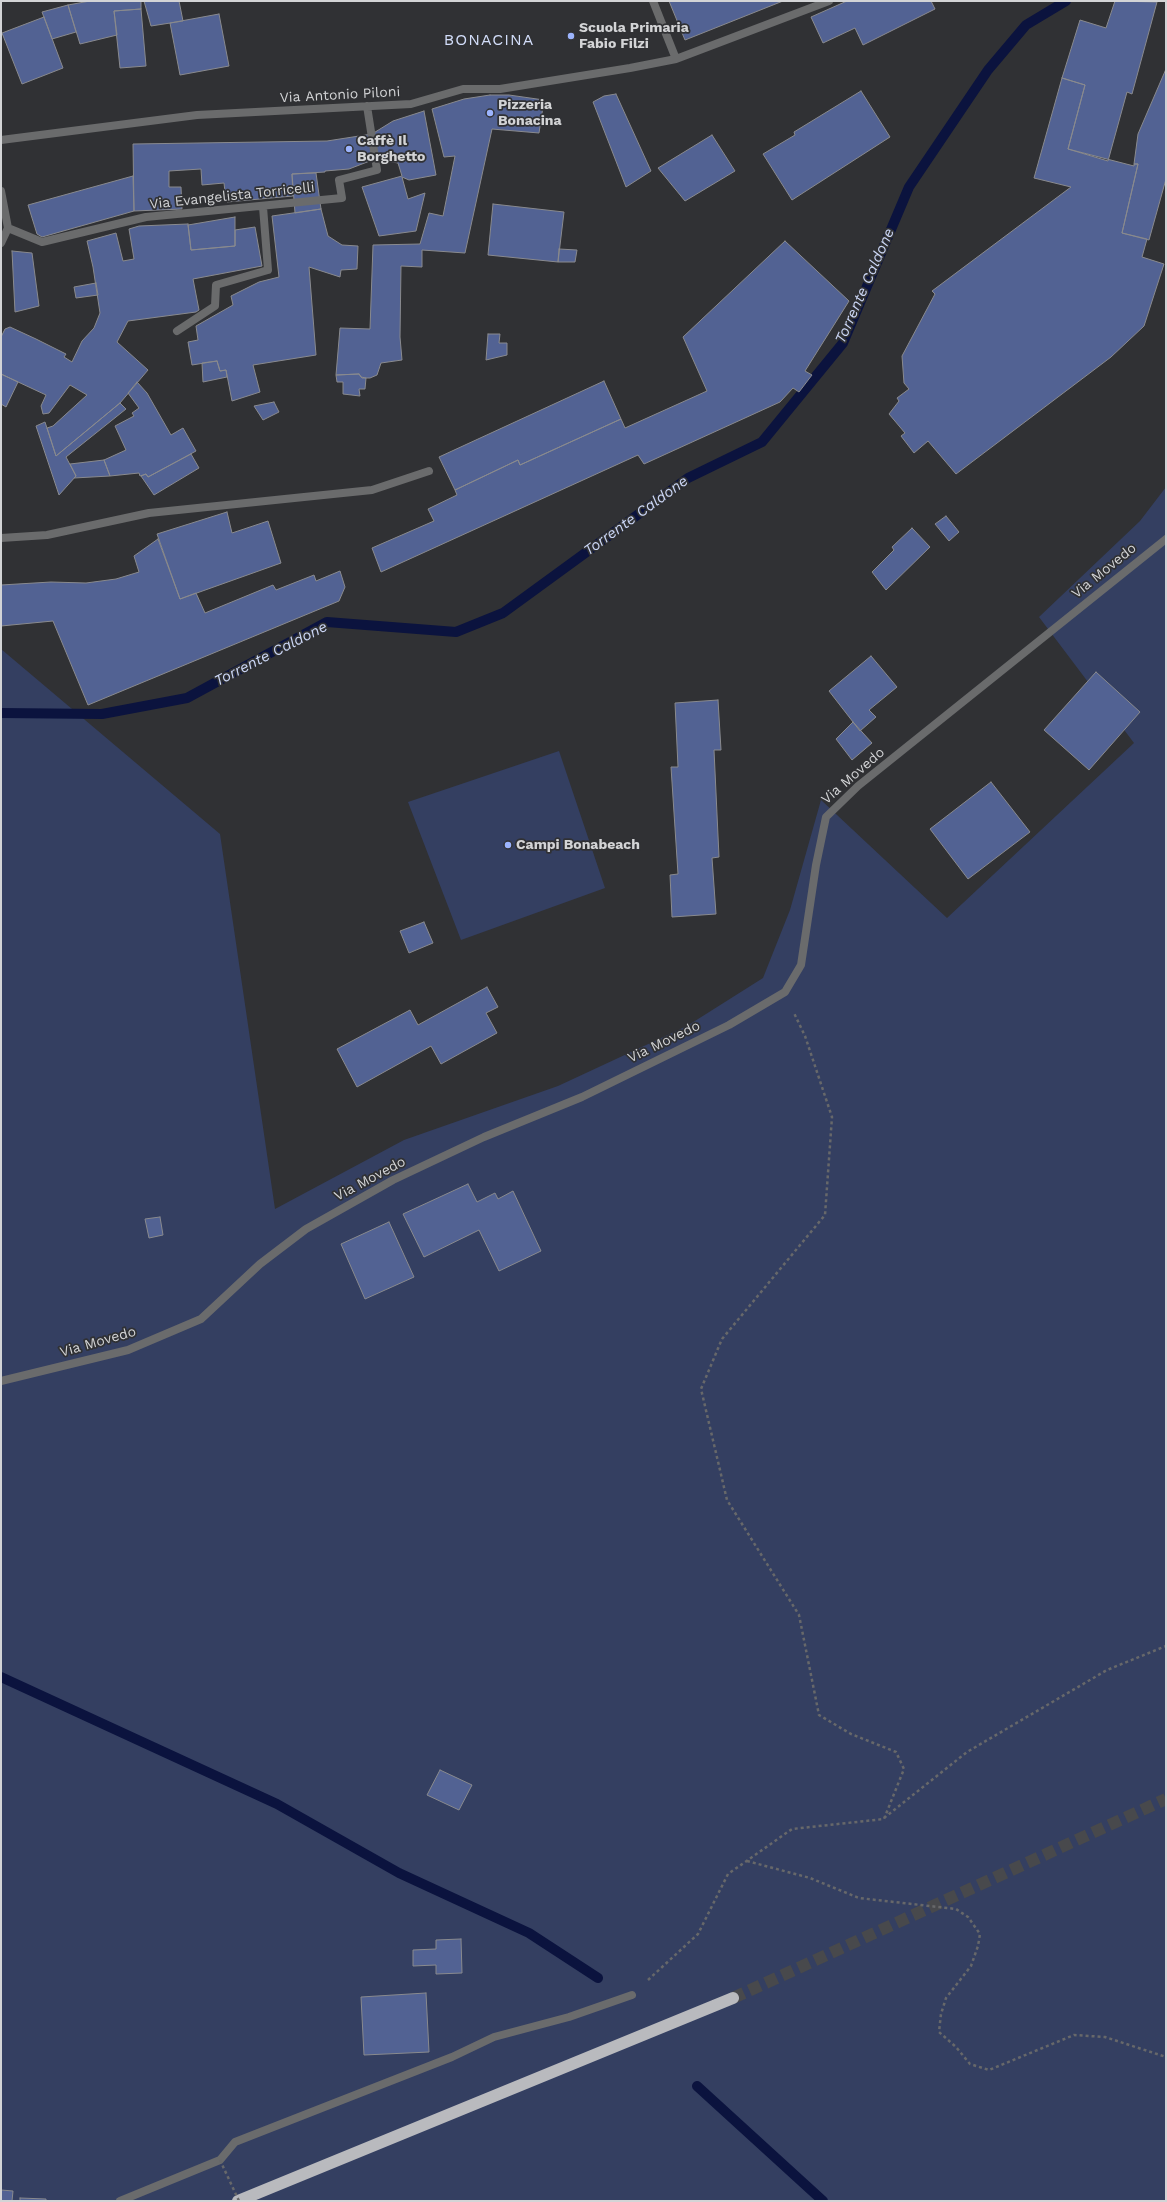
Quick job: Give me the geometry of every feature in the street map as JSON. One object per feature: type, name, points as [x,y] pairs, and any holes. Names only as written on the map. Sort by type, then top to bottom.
[{"type":"highway","points":[[239,2201],[733,1998]]},
{"type":"street","points":[[653,1],[676,59]]},
{"type":"street","name":"Via Antonio Piloni","points":[[1,140],[198,115],[411,104],[463,89],[500,89],[676,59],[829,1]]},
{"type":"street","name":"Via Evangelista Torricelli","points":[[8,228],[42,242],[146,217],[263,207],[342,198],[339,180],[377,170],[367,106]]},
{"type":"street","points":[[1,191],[8,228],[1,243]]},
{"type":"street","points":[[177,331],[215,306],[216,285],[268,270],[263,207]]},
{"type":"street","points":[[1,538],[47,535],[149,513],[372,490],[429,471]]},
{"type":"street","name":"Via Movedo","points":[[1,1381],[128,1350],[201,1319],[260,1264],[306,1229],[393,1180],[484,1137],[582,1097],[729,1026],[785,992],[801,965],[816,865],[826,817],[858,786],[1166,539]]},
{"type":"street","points":[[120,2201],[220,2160],[235,2142],[423,2069],[494,2037],[569,2017],[632,1995]]},
{"type":"path","points":[[785,992],[805,1036],[832,1117],[825,1215],[722,1340],[701,1389],[727,1500],[800,1615],[819,1715],[851,1734],[896,1752],[904,1769],[884,1819]]},
{"type":"path","points":[[632,1995],[698,1934],[728,1874],[792,1829],[884,1819],[967,1752],[1107,1670],[1166,1646]]},
{"type":"path","points":[[747,1861],[810,1878],[859,1898],[956,1909],[968,1917],[980,1934],[978,1946],[971,1966],[946,1998],[941,2014],[939,2032],[956,2047],[970,2064],[989,2070],[1074,2035],[1105,2037],[1166,2057]]},
{"type":"path","points":[[220,2160],[239,2201]]},
{"type":"shaded area","points":[[1166,487],[1166,2201],[1,2201],[1,649],[220,834],[275,1209],[404,1140],[558,1086],[687,1026],[763,978],[790,910],[821,800],[947,918],[1134,743],[1039,617],[1140,521]]},
{"type":"shaded area","name":"Campi Bonabeach","points":[[559,751],[605,888],[461,940],[408,802]]},
{"type":"building","points":[[90,1],[141,1],[141,9],[114,11],[117,35],[80,44],[68,5]]},
{"type":"building","points":[[144,1],[179,1],[183,21],[151,26]]},
{"type":"building","points":[[669,1],[783,1],[685,40]]},
{"type":"building","points":[[847,1],[931,1],[935,9],[863,45],[855,28],[823,43],[811,17]]},
{"type":"building","points":[[1115,1],[1157,2],[1132,94],[1127,92],[1108,161],[1068,149],[1085,85],[1062,78],[1080,20],[1106,28]]},
{"type":"building","points":[[68,5],[76,32],[52,39],[42,12]]},
{"type":"building","points":[[141,9],[146,66],[120,68],[114,11]]},
{"type":"building","points":[[219,14],[229,66],[180,75],[170,23]]},
{"type":"building","points":[[44,17],[63,68],[22,84],[2,33]]},
{"type":"building","points":[[1166,69],[1166,179],[1149,240],[1122,233],[1138,164],[1134,164],[1138,134]]},
{"type":"building","points":[[1062,78],[1085,85],[1068,149],[1134,166],[1134,164],[1138,164],[1122,233],[1147,239],[1142,257],[1164,264],[1144,326],[1111,357],[956,474],[928,441],[914,453],[901,436],[905,433],[889,414],[899,401],[897,398],[909,389],[904,383],[902,356],[935,294],[932,291],[1071,187],[1034,178]]},
{"type":"building","points":[[861,91],[890,137],[792,200],[763,154],[795,135],[794,132]]},
{"type":"building","points":[[616,94],[651,171],[626,187],[593,102],[604,96]]},
{"type":"building","points":[[490,95],[509,95],[544,100],[539,133],[492,129],[465,253],[422,250],[422,267],[401,266],[400,337],[402,360],[381,363],[377,375],[370,378],[362,378],[359,374],[336,375],[340,328],[370,329],[373,245],[420,244],[429,213],[443,216],[455,156],[444,157],[432,109],[464,99]]},
{"type":"building","points":[[424,111],[436,175],[409,180],[402,177],[408,199],[425,193],[416,231],[379,236],[362,187],[402,176],[398,163],[375,159],[349,169],[292,174],[293,196],[227,202],[224,183],[202,185],[201,169],[169,171],[169,187],[181,187],[182,209],[134,211],[133,144],[327,141],[372,134],[393,121]]},
{"type":"building","points":[[712,135],[735,171],[685,201],[658,168]]},
{"type":"building","points":[[316,173],[321,209],[295,213],[292,174]]},
{"type":"building","points":[[133,176],[134,211],[42,237],[37,234],[28,205]]},
{"type":"building","points":[[493,204],[564,212],[558,262],[488,255]]},
{"type":"building","points":[[321,209],[328,236],[342,245],[358,246],[357,269],[341,270],[340,277],[309,267],[316,355],[253,365],[260,392],[232,401],[226,370],[220,371],[217,361],[192,365],[188,342],[198,340],[196,326],[233,305],[231,296],[259,282],[279,277],[272,216]]},
{"type":"building","points":[[235,217],[235,246],[191,250],[188,225]]},
{"type":"building","points":[[188,224],[191,250],[235,246],[235,230],[255,227],[262,266],[193,279],[199,310],[196,312],[128,321],[117,342],[148,370],[120,403],[56,456],[47,428],[53,426],[87,395],[70,385],[49,413],[43,414],[41,406],[46,395],[1,374],[1,337],[5,329],[10,327],[36,339],[66,354],[64,357],[72,362],[82,341],[94,328],[100,313],[93,267],[87,241],[116,233],[123,261],[134,259],[129,229],[139,226]]},
{"type":"building","points":[[785,241],[849,301],[805,371],[812,375],[799,392],[793,388],[780,402],[644,464],[638,455],[381,572],[372,548],[434,521],[428,509],[457,495],[455,490],[518,460],[520,465],[621,419],[625,428],[707,391],[683,337]]},
{"type":"building","points":[[559,249],[577,250],[575,262],[558,262]]},
{"type":"building","points":[[12,251],[32,253],[39,306],[15,312]]},
{"type":"building","points":[[96,283],[98,295],[76,298],[74,287]]},
{"type":"building","points":[[488,334],[500,334],[499,343],[507,343],[507,355],[486,360]]},
{"type":"building","points":[[217,361],[220,371],[226,370],[227,377],[203,382],[202,363]]},
{"type":"building","points":[[1,374],[18,382],[6,407],[1,404]]},
{"type":"building","points":[[359,374],[361,377],[366,378],[365,389],[359,389],[360,396],[343,394],[343,382],[337,382],[336,375]]},
{"type":"building","points":[[604,381],[621,419],[520,465],[518,460],[455,490],[439,457]]},
{"type":"building","points":[[137,382],[147,393],[171,435],[183,428],[196,451],[148,477],[146,474],[140,476],[139,473],[110,476],[104,460],[126,450],[115,426],[134,416],[132,413],[139,408],[128,393]]},
{"type":"building","points":[[274,402],[279,412],[263,420],[254,406]]},
{"type":"building","points":[[120,403],[126,409],[66,457],[76,476],[59,495],[36,426],[45,422],[56,456]]},
{"type":"building","points":[[191,454],[199,468],[154,495],[141,476],[146,474],[148,477]]},
{"type":"building","points":[[104,460],[110,476],[74,478],[76,476],[70,464]]},
{"type":"building","points":[[227,512],[232,533],[268,521],[281,563],[180,599],[157,534]]},
{"type":"building","points":[[946,516],[959,532],[949,541],[935,524]]},
{"type":"building","points":[[912,528],[930,547],[886,590],[872,572],[894,550],[892,547]]},
{"type":"building","points":[[158,539],[180,599],[196,593],[205,613],[273,585],[276,590],[314,575],[316,581],[340,571],[345,587],[339,601],[88,705],[53,621],[1,626],[1,585],[51,582],[86,583],[116,579],[139,572],[134,556]]},
{"type":"building","points":[[871,656],[897,687],[869,710],[876,717],[860,731],[829,691]]},
{"type":"building","points":[[1096,672],[1140,712],[1089,770],[1044,730]]},
{"type":"building","points":[[718,700],[721,750],[714,750],[719,857],[712,858],[716,914],[672,917],[670,875],[678,874],[671,767],[678,767],[675,703]]},
{"type":"building","points":[[853,722],[872,743],[852,760],[836,739]]},
{"type":"building","points":[[991,782],[1030,832],[968,879],[930,829]]},
{"type":"building","points":[[424,922],[433,943],[409,953],[400,931]]},
{"type":"building","points":[[487,987],[498,1007],[486,1013],[497,1033],[441,1064],[431,1046],[357,1087],[337,1049],[410,1010],[418,1025]]},
{"type":"building","points":[[468,1184],[477,1202],[495,1193],[498,1199],[513,1191],[541,1251],[499,1271],[479,1230],[424,1257],[403,1214]]},
{"type":"building","points":[[160,1217],[163,1235],[149,1238],[145,1219]]},
{"type":"building","points":[[389,1222],[414,1277],[365,1299],[341,1244]]},
{"type":"building","points":[[440,1770],[472,1785],[459,1810],[427,1795]]},
{"type":"building","points":[[461,1939],[462,1973],[436,1974],[436,1965],[413,1966],[413,1950],[436,1949],[436,1940]]},
{"type":"building","points":[[426,1993],[429,2052],[364,2055],[361,1997]]},
{"type":"building","points":[[1,2190],[13,2191],[12,2201],[1,2201]]},
{"type":"building","points":[[20,2198],[46,2199],[46,2201],[20,2201]]},
{"type":"waterway","name":"Torrente Caldone","points":[[1,713],[102,714],[187,698],[327,622],[456,632],[503,613],[688,478],[762,442],[843,343],[909,187],[988,70],[1026,25],[1066,1]]},
{"type":"waterway","points":[[1,1677],[277,1804],[399,1873],[529,1933],[598,1978]]},
{"type":"waterway","points":[[697,2086],[823,2201]]},
{"type":"tunnel","points":[[733,1998],[1166,1799]]},
{"type":"place","name":"Scuola Primaria Fabio Filzi","points":[[571,36]]},
{"type":"place","name":"Pizzeria Bonacina","points":[[490,113]]},
{"type":"place","name":"Caffè Il Borghetto","points":[[349,149]]},
{"type":"place","name":"Campi Bonabeach","points":[[508,845]]},
{"type":"district","name":"BONACINA","points":[[489,40]]}]
